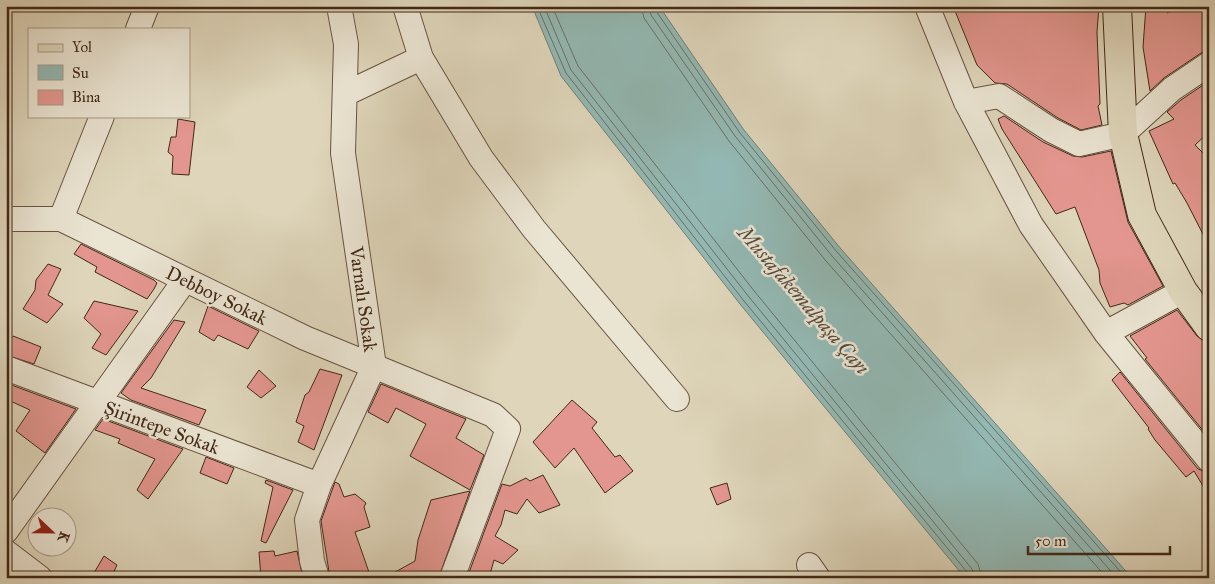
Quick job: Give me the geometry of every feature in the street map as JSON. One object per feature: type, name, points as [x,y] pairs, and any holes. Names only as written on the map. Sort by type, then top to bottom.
[{"type":"main road","points":[[1117,6],[1123,134],[1142,215],[1183,291],[1209,327]]},
{"type":"street","points":[[138,28],[147,6]]},
{"type":"street","name":"Varnalı Sokak","points":[[316,578],[307,520],[319,485],[374,366],[343,153],[346,44],[339,6]]},
{"type":"street","points":[[405,6],[421,58],[481,158],[534,229],[677,399]]},
{"type":"street","points":[[927,6],[966,102],[1031,225],[1106,333],[1209,460]]},
{"type":"street","points":[[345,94],[421,58]]},
{"type":"street","points":[[966,102],[999,96],[1050,130],[1079,144],[1123,134],[1172,89],[1209,64]]},
{"type":"street","points":[[6,219],[61,219],[101,118]]},
{"type":"street","name":"Debboy Sokak","points":[[61,219],[305,338],[493,415],[508,429],[452,578]]},
{"type":"street","points":[[6,531],[185,280]]},
{"type":"street","points":[[1106,333],[1183,291]]},
{"type":"street","name":"Şirintepe Sokak","points":[[6,368],[319,485]]},
{"type":"street","points":[[6,552],[40,578]]},
{"type":"water","name":"Mustafakemalpaşa Çayı","points":[[532,6],[659,6],[744,130],[841,249],[1132,578],[965,578],[740,304],[561,76]]},
{"type":"building","points":[[953,6],[1099,6],[1097,32],[1100,104],[1098,106],[1102,125],[1081,130],[1058,118],[1007,84],[995,83],[977,65]]},
{"type":"building","points":[[1146,6],[1166,6],[1167,13],[1185,6],[1205,6],[1209,14],[1209,50],[1201,53],[1164,78],[1150,91],[1143,47]]},
{"type":"building","points":[[1209,81],[1209,132],[1195,145],[1204,154],[1209,165],[1209,246],[1187,203],[1175,183],[1173,184],[1149,131],[1174,119],[1167,112]]},
{"type":"building","points":[[1004,116],[1043,142],[1073,156],[1082,157],[1111,151],[1128,222],[1163,286],[1128,305],[1124,303],[1110,307],[1100,283],[1099,270],[1075,207],[1056,214],[1002,129],[998,119]]},
{"type":"building","points":[[178,119],[195,122],[189,175],[172,174],[173,156],[168,152],[171,137],[176,137]]},
{"type":"building","points":[[81,244],[154,280],[157,283],[147,299],[95,272],[97,267],[74,254]]},
{"type":"building","points":[[48,264],[61,269],[48,295],[63,304],[47,323],[23,309],[35,290],[36,280]]},
{"type":"building","points":[[94,301],[138,311],[106,355],[92,348],[101,334],[84,318]]},
{"type":"building","points":[[208,306],[259,331],[248,349],[218,335],[214,341],[199,332]]},
{"type":"building","points":[[1177,310],[1197,336],[1209,342],[1209,438],[1145,359],[1147,358],[1130,336]]},
{"type":"building","points":[[174,320],[185,322],[151,378],[141,388],[206,410],[199,425],[131,400],[121,393]]},
{"type":"building","points":[[13,336],[41,347],[34,364],[6,355],[6,349]]},
{"type":"building","points":[[320,369],[342,375],[314,450],[298,442],[304,426],[296,422],[305,395],[309,392]]},
{"type":"building","points":[[259,370],[276,386],[261,398],[247,387]]},
{"type":"building","points":[[1120,372],[1198,469],[1209,473],[1209,496],[1194,471],[1186,477],[1155,440],[1149,428],[1112,380]]},
{"type":"building","points":[[6,383],[76,409],[45,453],[16,431],[30,410],[6,399]]},
{"type":"building","points":[[381,384],[466,419],[456,438],[484,455],[470,490],[410,456],[426,424],[396,408],[388,423],[368,412]]},
{"type":"building","points":[[572,400],[597,422],[592,428],[615,457],[620,455],[633,471],[605,493],[574,448],[555,468],[533,442]]},
{"type":"building","points":[[103,419],[183,449],[148,499],[137,490],[155,459],[118,443],[120,439],[95,430]]},
{"type":"building","points":[[206,457],[234,468],[227,484],[200,473]]},
{"type":"building","points":[[543,475],[560,505],[539,513],[527,499],[517,514],[505,510],[501,525],[495,536],[518,550],[503,564],[494,560],[489,578],[467,578],[502,484],[510,486],[526,478],[530,481]]},
{"type":"building","points":[[266,480],[293,490],[266,543],[261,541],[273,487],[265,483]]},
{"type":"building","points":[[335,482],[339,484],[344,497],[355,494],[366,503],[364,507],[370,527],[355,532],[371,578],[330,578],[321,521]]},
{"type":"building","points":[[727,483],[731,499],[717,505],[710,488]]},
{"type":"building","points":[[470,491],[439,577],[388,576],[415,561],[418,540],[431,500]]},
{"type":"building","points":[[274,551],[275,556],[297,551],[303,578],[261,578],[259,552]]},
{"type":"building","points":[[104,556],[117,565],[111,578],[91,578]]}]
